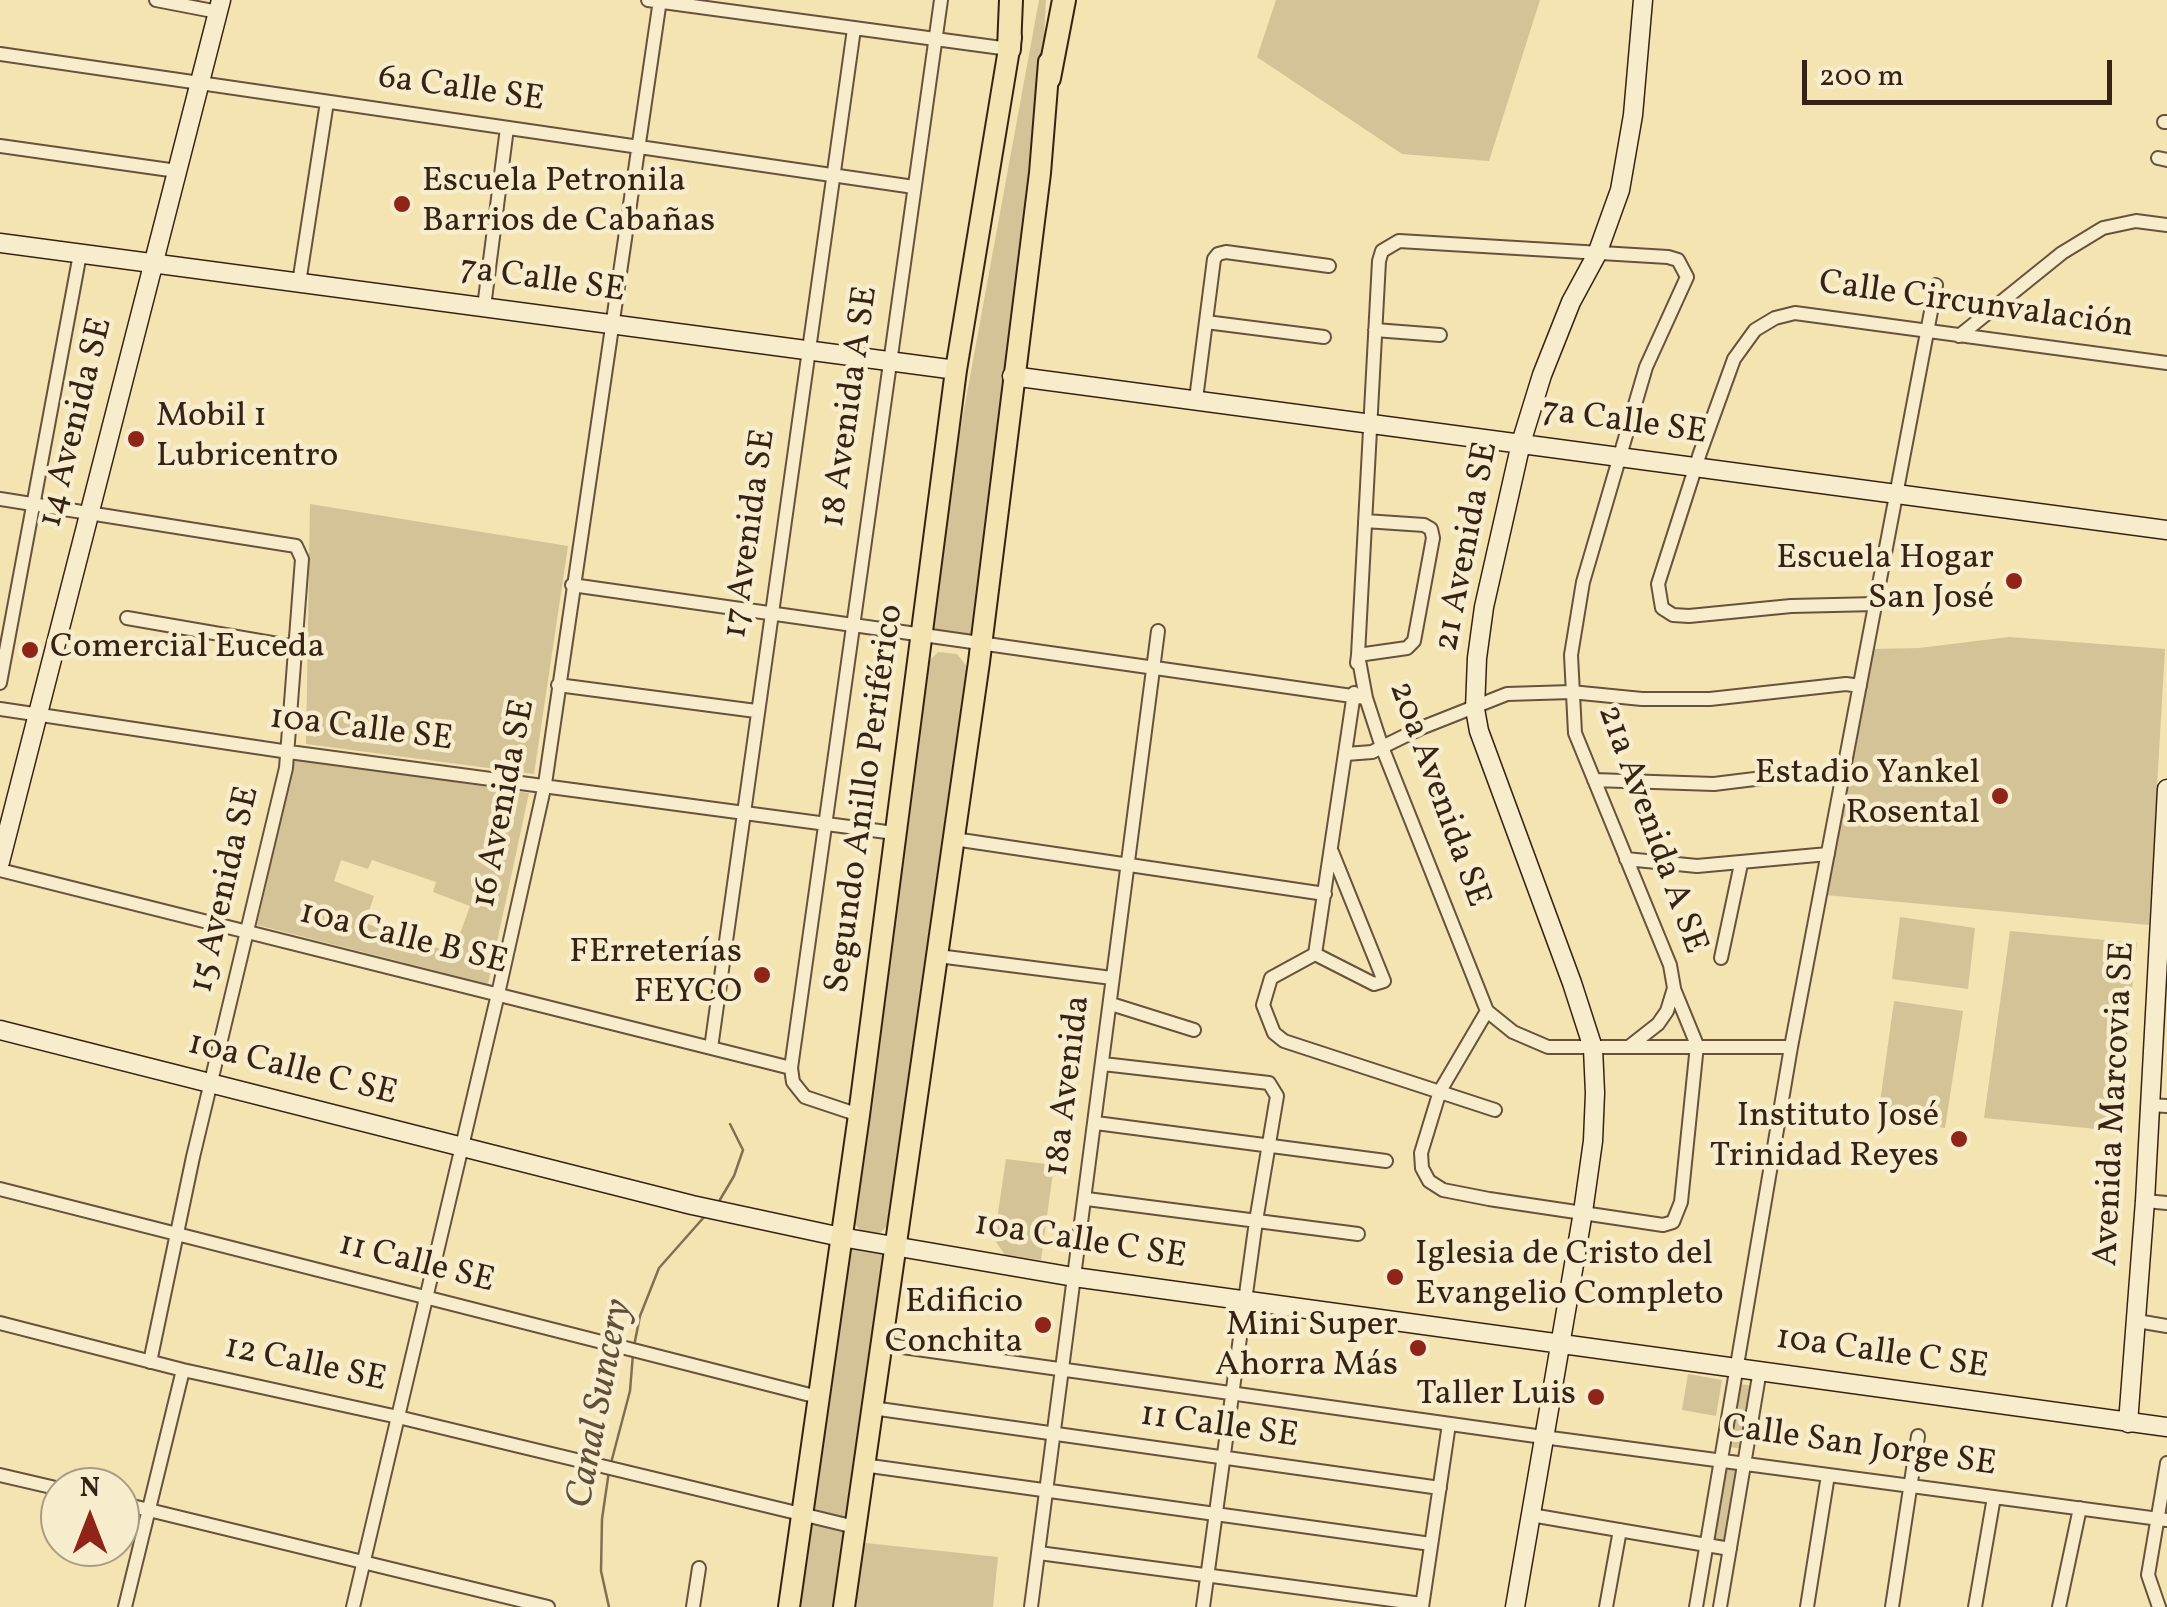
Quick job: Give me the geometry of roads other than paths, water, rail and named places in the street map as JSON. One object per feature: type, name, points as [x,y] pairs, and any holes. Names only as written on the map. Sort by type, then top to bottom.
[{"type":"highway","points":[[1009,49],[1014,0]]},
{"type":"highway","points":[[1048,78],[1064,0]]},
{"type":"main road","points":[[844,1607],[980,643],[1040,173],[1052,0]]},
{"type":"main road","name":"Segundo Anillo Periférico","points":[[789,1607],[859,1115],[956,370],[1009,49]]},
{"type":"street","points":[[156,0],[220,6]]},
{"type":"street","name":"18 Avenida A SE","points":[[791,1068],[941,0]]},
{"type":"street","name":"21 Avenida SE","points":[[1515,1607],[1594,1140],[1593,1048],[1479,731],[1477,658],[1484,606],[1521,444],[1542,375],[1570,302],[1597,254],[1620,190],[1633,116],[1643,0]]},
{"type":"street","points":[[656,1],[1009,49]]},
{"type":"street","name":"16 Avenida SE","points":[[353,1607],[545,784],[640,147],[656,1]]},
{"type":"street","name":"14 Avenida SE","points":[[0,866],[220,6]]},
{"type":"street","name":"17 Avenida SE","points":[[712,1048],[854,29]]},
{"type":"street","name":"6a Calle SE","points":[[0,54],[914,187]]},
{"type":"street","points":[[299,283],[327,102]]},
{"type":"street","points":[[484,308],[508,128]]},
{"type":"street","points":[[0,146],[177,171]]},
{"type":"street","points":[[1959,336],[2062,253],[2103,228],[2136,221],[2167,225]]},
{"type":"street","name":"20a Avenida SE","points":[[1487,1011],[1360,697],[1358,655],[1379,261],[1388,245],[1410,241],[1597,254]]},
{"type":"street","name":"7a Calle SE","points":[[0,244],[956,370]]},
{"type":"street","points":[[1196,399],[1214,258],[1226,252],[1328,266]]},
{"type":"street","points":[[0,683],[80,254]]},
{"type":"street","name":"21a Avenida A SE","points":[[1597,254],[1668,257],[1678,260],[1688,277],[1646,366],[1583,582],[1571,655],[1575,732],[1670,965],[1674,988],[1658,1024],[1630,1046]]},
{"type":"street","points":[[1696,1607],[1791,1047],[1936,286]]},
{"type":"street","name":"Calle Circunvalación","points":[[1876,604],[1791,606],[1688,616],[1672,615],[1662,608],[1658,584],[1695,467],[1734,359],[1754,330],[1775,318],[1796,313],[2167,364]]},
{"type":"street","points":[[1206,322],[1324,337]]},
{"type":"street","points":[[1375,330],[1440,335]]},
{"type":"street","name":"7a Calle SE","points":[[1012,376],[2167,530]]},
{"type":"street","points":[[0,499],[89,512]]},
{"type":"street","name":"15 Avenida SE","points":[[89,512],[296,546],[302,559],[289,752],[150,1362]]},
{"type":"street","points":[[1358,655],[1407,648],[1414,641],[1432,538],[1431,530],[1424,525],[1365,520]]},
{"type":"street","points":[[572,585],[1360,697],[1346,754],[1315,954]]},
{"type":"street","points":[[127,618],[295,647]]},
{"type":"street","name":"18a Avenida","points":[[1032,1607],[1158,632]]},
{"type":"street","points":[[1346,754],[1382,747],[1506,694],[1571,692],[1710,698],[1846,684],[1860,686]]},
{"type":"street","points":[[558,685],[756,711]]},
{"type":"street","name":"10a Calle SE","points":[[0,710],[894,833]]},
{"type":"street","points":[[1594,780],[1714,784],[1814,773],[1843,774]]},
{"type":"street","name":"Avenida Marcovia SE","points":[[2128,1423],[2145,1202],[2158,1106],[2167,789]]},
{"type":"street","points":[[954,840],[1325,894]]},
{"type":"street","points":[[1315,954],[1374,984],[1382,984],[1383,975],[1332,850]]},
{"type":"street","points":[[1626,859],[1697,866],[1828,854]]},
{"type":"street","points":[[1721,958],[1741,864]]},
{"type":"street","name":"10a Calle B SE","points":[[0,866],[791,1068]]},
{"type":"street","points":[[1315,954],[1271,978],[1263,1005],[1274,1033],[1295,1044],[1495,1110]]},
{"type":"street","points":[[938,956],[1112,978]]},
{"type":"street","points":[[1674,988],[1697,1045],[1680,1202],[1673,1222],[1650,1225],[1443,1190],[1430,1182],[1422,1168],[1421,1153],[1440,1091],[1487,1011],[1532,1042],[1548,1047],[1697,1045],[1791,1047]]},
{"type":"street","points":[[1111,1004],[1194,1030]]},
{"type":"street","name":"10a Calle C SE","points":[[0,1030],[730,1214],[896,1247],[1074,1277],[2167,1428]]},
{"type":"street","points":[[1104,1064],[1269,1083],[1277,1096],[1256,1221],[1204,1607]]},
{"type":"street","points":[[791,1068],[793,1082],[805,1097],[859,1115]]},
{"type":"street","points":[[1096,1122],[1386,1161]]},
{"type":"street","name":"11 Calle SE","points":[[0,1188],[818,1396]]},
{"type":"street","points":[[1086,1198],[1358,1234]]},
{"type":"street","points":[[2145,1202],[2167,1203]]},
{"type":"street","points":[[2136,1321],[2167,1326]]},
{"type":"street","name":"12 Calle SE","points":[[0,1324],[802,1516]]},
{"type":"street","name":"Calle San Jorge SE","points":[[882,1344],[2162,1519]]},
{"type":"street","points":[[125,1607],[183,1370]]},
{"type":"street","points":[[1720,1607],[1760,1370]]},
{"type":"street","name":"11 Calle SE","points":[[872,1408],[1440,1488]]},
{"type":"street","points":[[1039,1552],[1422,1605],[1449,1424]]},
{"type":"street","points":[[1892,1607],[1918,1436]]},
{"type":"street","points":[[2160,1607],[2148,1575],[2162,1519],[2167,1463]]},
{"type":"street","points":[[863,1465],[1431,1544]]},
{"type":"street","points":[[1807,1607],[1828,1474]]},
{"type":"street","points":[[0,1475],[40,1484]]},
{"type":"street","points":[[1975,1607],[1994,1496]]},
{"type":"street","points":[[140,1508],[548,1607]]},
{"type":"street","points":[[2059,1607],[2080,1508]]},
{"type":"street","points":[[1531,1515],[1730,1549]]},
{"type":"street","points":[[802,1516],[855,1527]]},
{"type":"street","points":[[1606,1607],[1620,1530]]},
{"type":"street","points":[[694,1607],[699,1568]]},
{"type":"waterway","name":"Canal Suncery","points":[[718,1203],[743,1150],[730,1124]]},
{"type":"waterway","name":"Canal Suncery","points":[[634,1346],[640,1316],[659,1268],[705,1216]]},
{"type":"waterway","name":"Canal Suncery","points":[[611,1463],[630,1391],[633,1354]]},
{"type":"waterway","name":"Canal Suncery","points":[[609,1471],[602,1519],[601,1571],[609,1607]]},
{"type":"place","name":"Escuela Petronila Barrios de Cabañas","points":[[402,204]]},
{"type":"place","name":"Mobil 1 Lubricentro","points":[[136,439]]},
{"type":"place","name":"Escuela Hogar San José","points":[[2014,581]]},
{"type":"place","name":"Comercial Euceda","points":[[30,650]]},
{"type":"place","name":"Estadio Yankel Rosental","points":[[2000,796]]},
{"type":"place","name":"FErreterías FEYCO","points":[[762,975]]},
{"type":"place","name":"Instituto José Trinidad Reyes","points":[[1959,1139]]},
{"type":"place","name":"Iglesia de Cristo del Evangelio Completo","points":[[1395,1277]]},
{"type":"place","name":"Edificio Conchita","points":[[1043,1325]]},
{"type":"place","name":"Mini Super Ahorra Más","points":[[1418,1348]]},
{"type":"place","name":"Taller Luis","points":[[1596,1397]]}]
